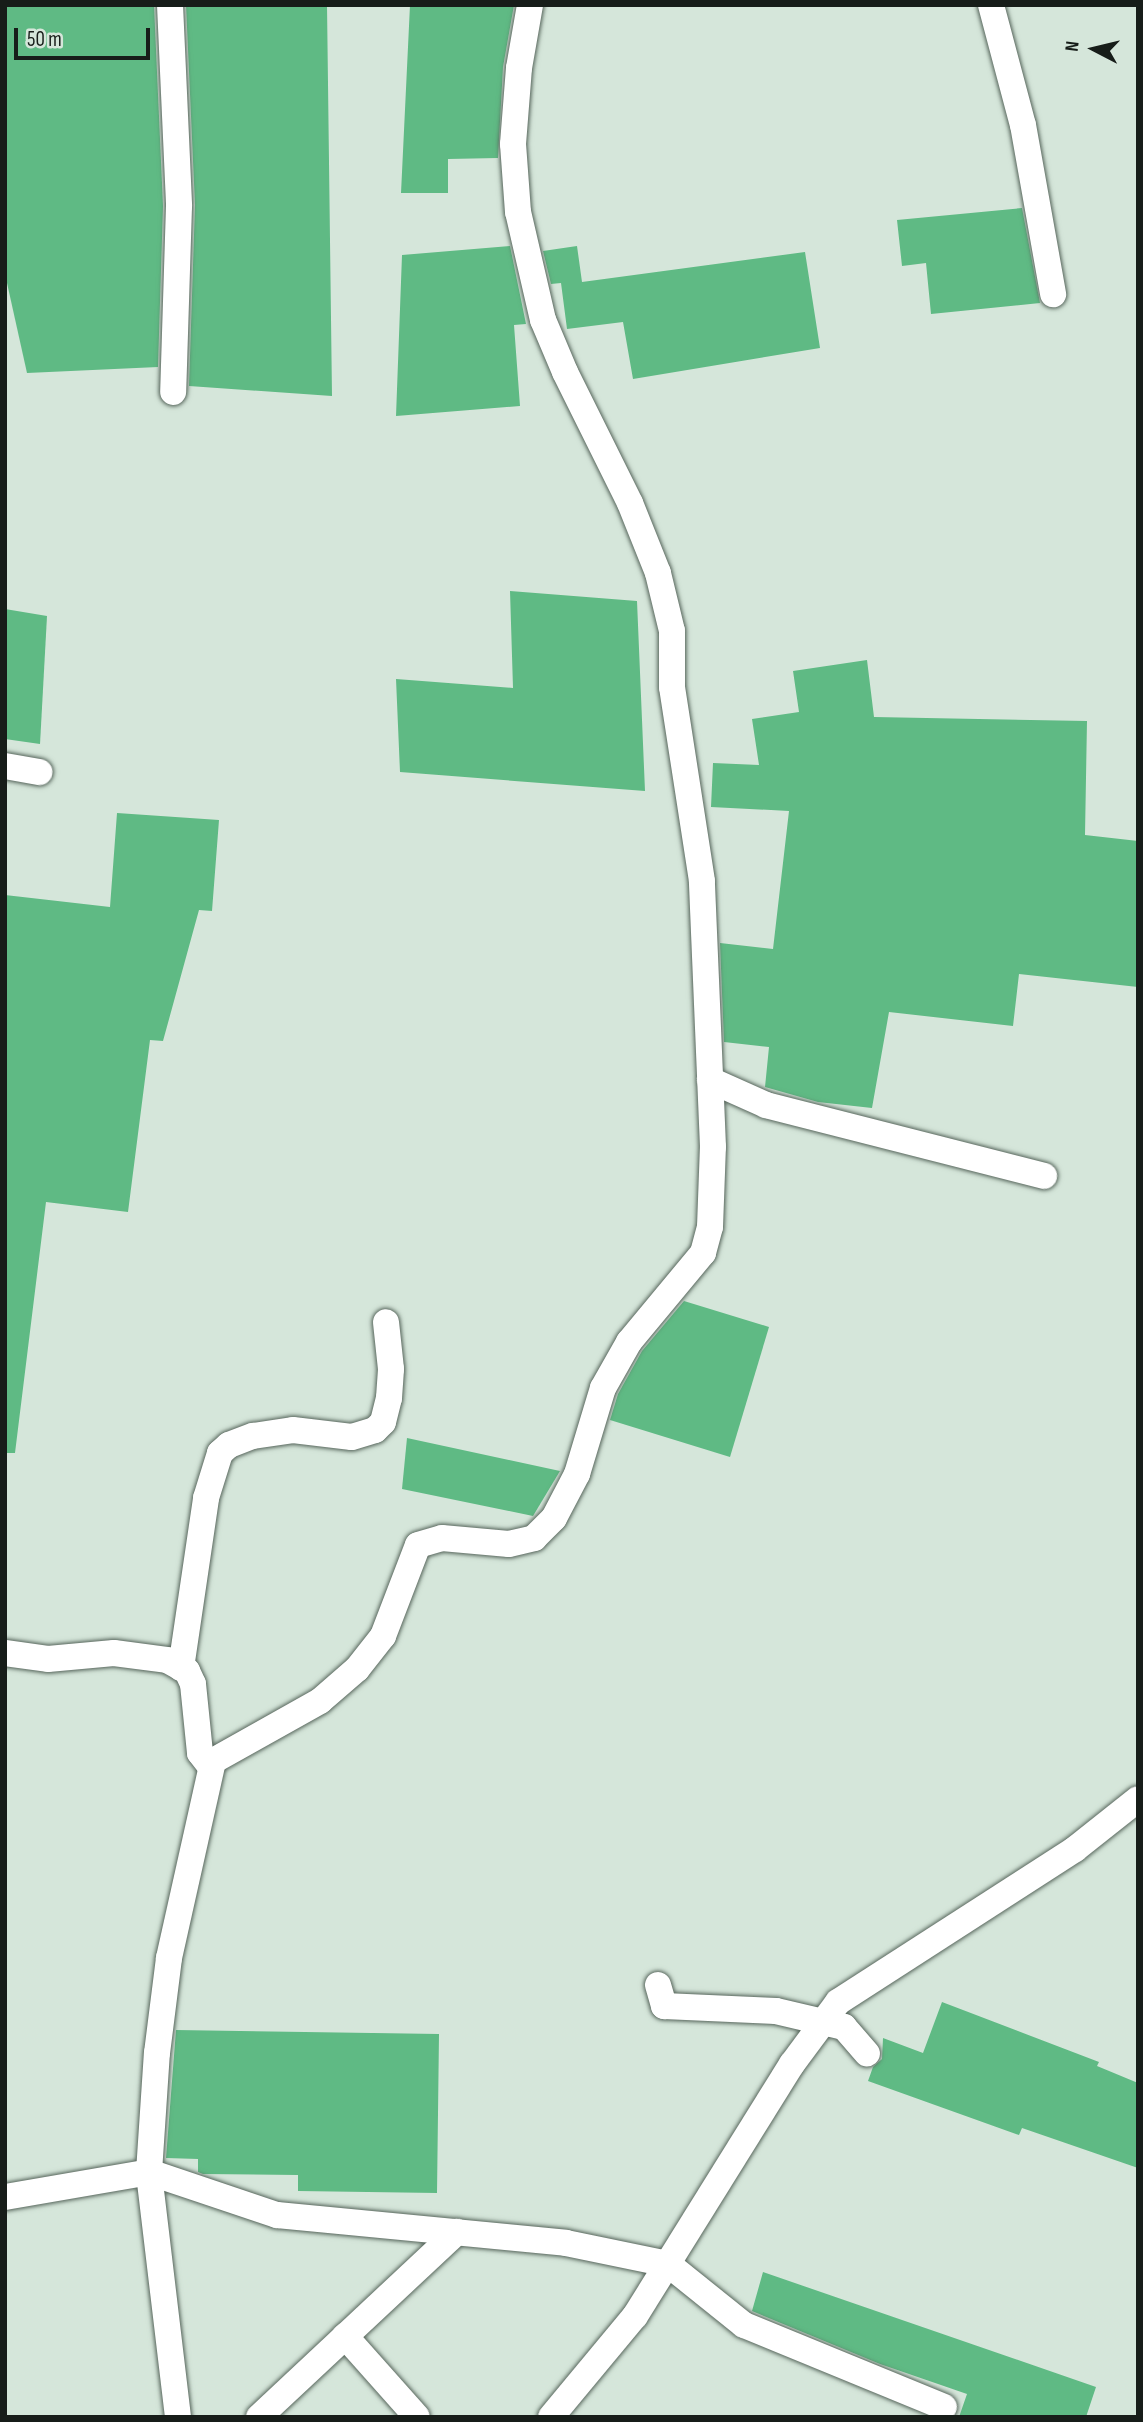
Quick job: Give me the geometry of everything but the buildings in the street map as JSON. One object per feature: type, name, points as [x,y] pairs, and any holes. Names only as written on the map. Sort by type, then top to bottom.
[{"type":"street","points":[[170,5],[179,206],[173,392]]},
{"type":"street","points":[[178,2417],[149,2172],[157,2053],[169,1958],[213,1761],[320,1701],[357,1669],[383,1636],[418,1545],[442,1538],[509,1544],[534,1538],[554,1518],[576,1474],[603,1388],[629,1342],[703,1253],[710,1227],[713,1147],[702,881],[672,687],[672,631],[658,573],[630,503],[565,372],[544,320],[517,212],[513,144],[519,68],[530,5]]},
{"type":"street","points":[[991,5],[1023,125],[1053,294]]},
{"type":"street","points":[[5,766],[39,772]]},
{"type":"street","points":[[710,1080],[766,1105],[1044,1176]]},
{"type":"street","points":[[181,1668],[206,1497],[220,1453],[229,1445],[253,1436],[293,1430],[352,1437],[375,1430],[383,1422],[389,1398],[391,1369],[386,1322]]},
{"type":"street","points":[[5,1653],[48,1659],[114,1653],[167,1660],[187,1671],[192,1684],[200,1752],[211,1767]]},
{"type":"street","points":[[551,2417],[635,2316],[792,2064],[838,2002],[1075,1849],[1138,1799]]},
{"type":"street","points":[[658,1985],[664,2006],[776,2011],[844,2027],[867,2053]]},
{"type":"street","points":[[5,2197],[149,2172],[276,2215],[566,2243],[668,2264],[744,2325],[944,2407]]},
{"type":"street","points":[[259,2417],[457,2232]]},
{"type":"street","points":[[345,2336],[416,2417]]}]
